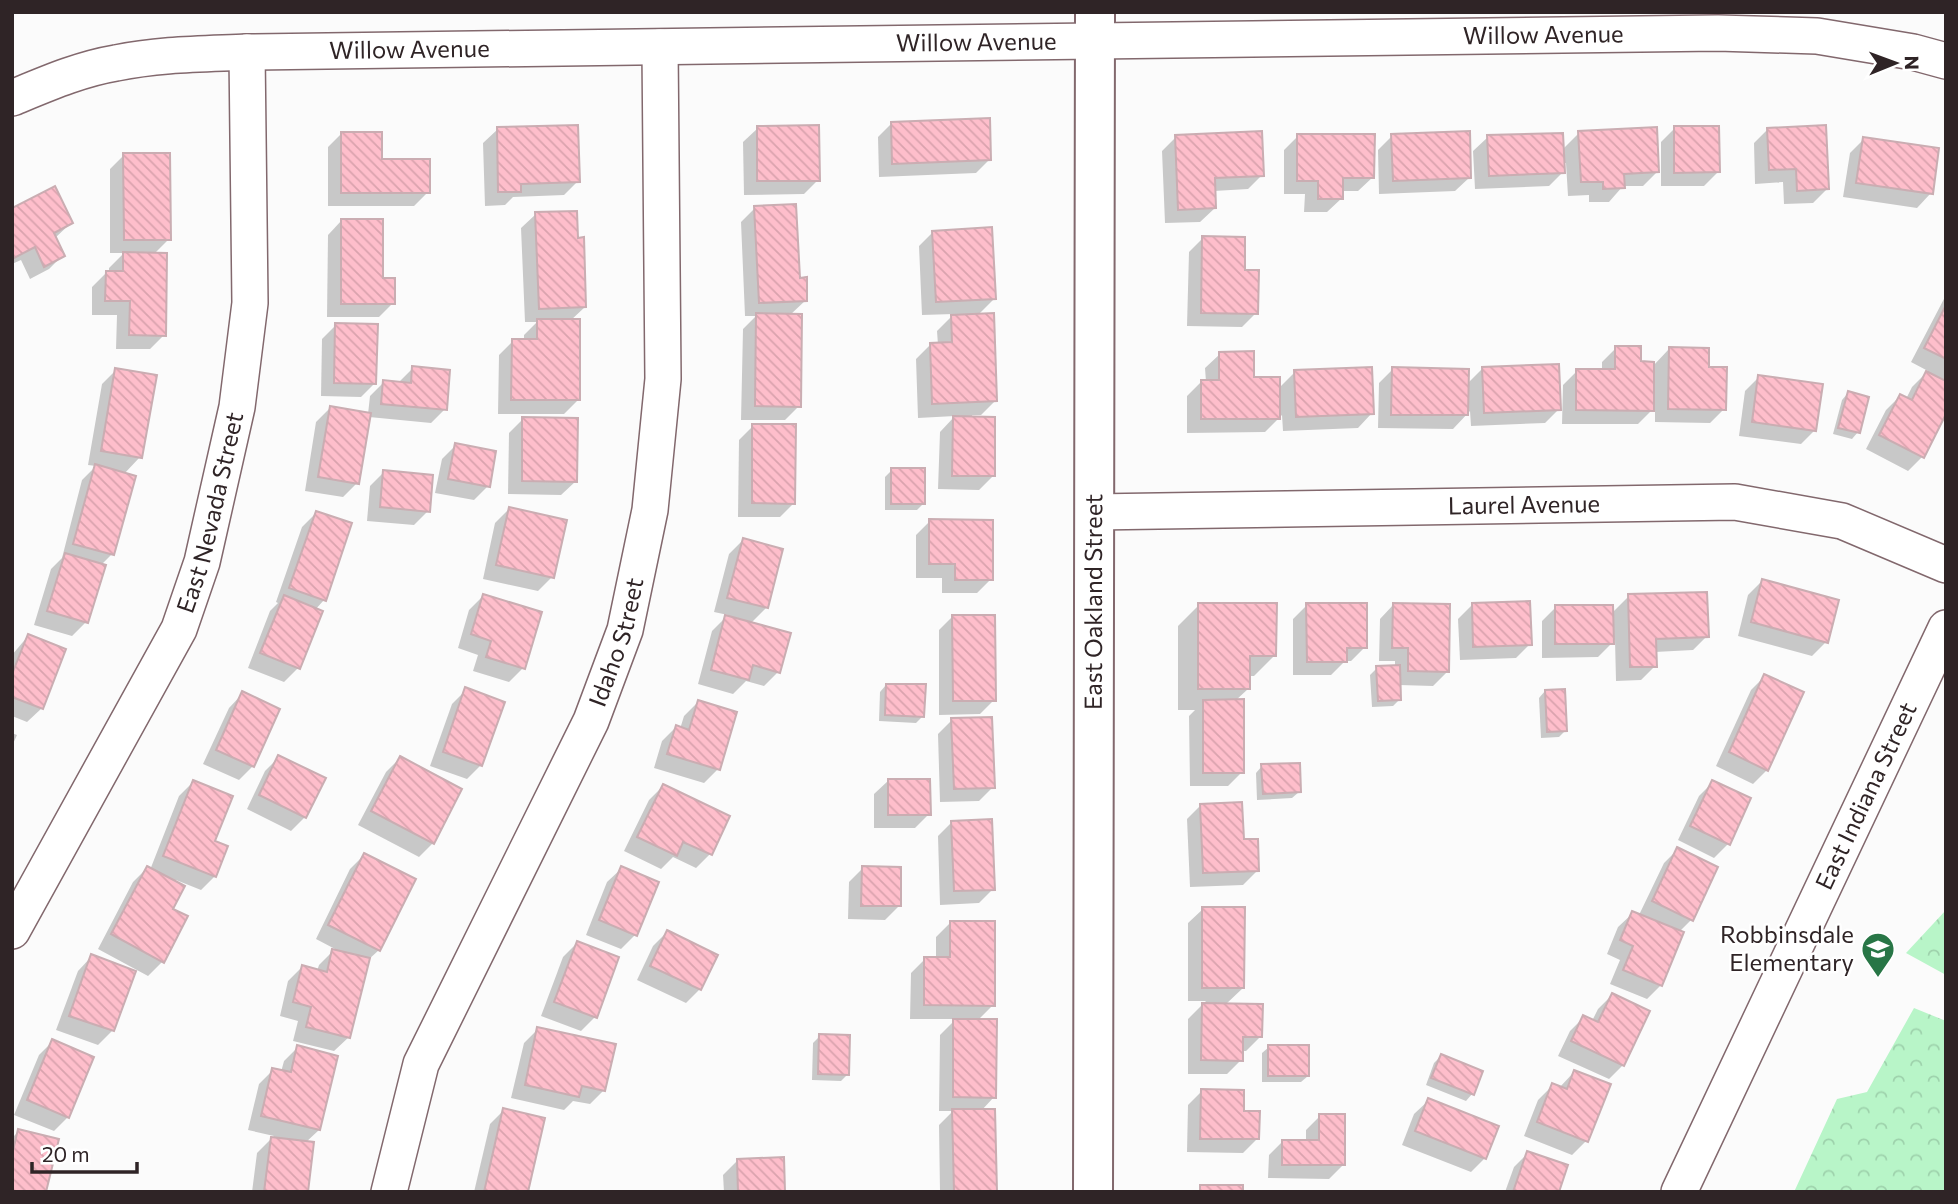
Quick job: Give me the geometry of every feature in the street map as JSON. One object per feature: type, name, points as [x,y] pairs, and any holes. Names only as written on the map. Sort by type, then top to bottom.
[{"type":"street","name":"Willow Avenue","points":[[12,98],[55,80],[114,63],[171,55],[660,47],[1095,26],[1816,36],[1913,52],[1946,61]]},
{"type":"street","name":"East Oakland Street","points":[[1093,1192],[1095,26]]},
{"type":"street","name":"Idaho Street","points":[[389,1192],[421,1064],[591,721],[625,630],[650,510],[663,379],[660,47]]},
{"type":"street","name":"East Nevada Street","points":[[12,931],[179,629],[202,562],[237,407],[250,303],[247,52]]},
{"type":"street","name":"Laurel Avenue","points":[[1094,512],[1735,502],[1842,521],[1946,565]]},
{"type":"street","name":"East Indiana Street","points":[[1679,1192],[1946,628]]},
{"type":"green space","points":[[1946,910],[1946,975],[1906,953]]},
{"type":"green space","points":[[1914,1008],[1946,1021],[1946,1192],[1794,1192],[1837,1099],[1867,1092]]},
{"type":"building","points":[[990,118],[991,160],[892,164],[891,122]]},
{"type":"building","points":[[578,125],[580,182],[521,184],[521,192],[498,192],[497,127]]},
{"type":"building","points":[[819,125],[820,181],[757,181],[757,126]]},
{"type":"building","points":[[1826,125],[1829,189],[1797,191],[1796,169],[1769,170],[1767,128]]},
{"type":"building","points":[[1674,126],[1719,126],[1720,172],[1674,173]]},
{"type":"building","points":[[1657,127],[1659,172],[1624,174],[1625,188],[1603,189],[1603,182],[1581,182],[1578,131]]},
{"type":"building","points":[[1262,131],[1264,176],[1215,178],[1216,208],[1178,210],[1175,135]]},
{"type":"building","points":[[1470,131],[1471,178],[1393,181],[1391,134]]},
{"type":"building","points":[[341,132],[382,132],[382,159],[430,159],[430,193],[341,193]]},
{"type":"building","points":[[1563,133],[1565,173],[1489,176],[1487,135]]},
{"type":"building","points":[[1297,134],[1375,134],[1374,178],[1343,178],[1343,199],[1318,199],[1318,181],[1297,181]]},
{"type":"building","points":[[1863,137],[1939,148],[1933,194],[1856,183]]},
{"type":"building","points":[[123,153],[170,153],[171,240],[124,240]]},
{"type":"building","points":[[55,186],[73,223],[54,233],[65,256],[44,267],[35,247],[12,259],[12,208]]},
{"type":"building","points":[[796,204],[800,278],[807,277],[807,301],[759,303],[754,206]]},
{"type":"building","points":[[577,211],[578,238],[584,237],[586,307],[539,309],[535,212]]},
{"type":"building","points":[[341,219],[383,219],[383,278],[395,278],[395,304],[341,304]]},
{"type":"building","points":[[992,227],[996,299],[936,302],[932,231]]},
{"type":"building","points":[[1202,236],[1245,237],[1245,270],[1259,270],[1258,314],[1201,313]]},
{"type":"building","points":[[123,252],[167,253],[166,336],[129,335],[130,301],[105,301],[106,271],[123,271]]},
{"type":"building","points":[[1946,305],[1946,359],[1924,348]]},
{"type":"building","points":[[756,313],[802,314],[801,407],[755,406]]},
{"type":"building","points":[[994,313],[997,401],[932,404],[930,343],[952,342],[951,315]]},
{"type":"building","points":[[537,319],[580,319],[580,400],[511,400],[512,339],[537,339]]},
{"type":"building","points":[[335,323],[378,324],[376,384],[334,383]]},
{"type":"building","points":[[1615,346],[1641,346],[1641,361],[1654,362],[1654,411],[1576,410],[1576,369],[1615,369]]},
{"type":"building","points":[[1669,347],[1709,348],[1709,367],[1727,367],[1726,410],[1668,409]]},
{"type":"building","points":[[1254,351],[1254,377],[1280,377],[1280,419],[1201,419],[1201,380],[1219,380],[1219,352]]},
{"type":"building","points":[[1559,364],[1561,410],[1484,413],[1482,367]]},
{"type":"building","points":[[412,366],[450,370],[447,410],[381,404],[383,380],[411,383]]},
{"type":"building","points":[[1372,367],[1374,414],[1296,417],[1294,370]]},
{"type":"building","points":[[1392,367],[1469,369],[1468,415],[1391,415]]},
{"type":"building","points":[[115,368],[157,375],[142,458],[101,451]]},
{"type":"building","points":[[1926,371],[1946,381],[1946,414],[1924,458],[1879,435],[1900,394],[1912,400]]},
{"type":"building","points":[[1758,375],[1823,384],[1816,431],[1752,422]]},
{"type":"building","points":[[1848,391],[1869,397],[1860,433],[1838,428]]},
{"type":"building","points":[[330,406],[371,413],[359,484],[318,477]]},
{"type":"building","points":[[953,416],[995,417],[995,476],[952,476]]},
{"type":"building","points":[[522,417],[578,418],[577,482],[522,481]]},
{"type":"building","points":[[752,424],[796,424],[795,504],[752,503]]},
{"type":"building","points":[[455,443],[496,451],[490,487],[448,479]]},
{"type":"building","points":[[95,464],[136,476],[114,555],[73,544]]},
{"type":"building","points":[[891,468],[925,468],[925,504],[891,504]]},
{"type":"building","points":[[383,470],[433,475],[430,512],[380,507]]},
{"type":"building","points":[[509,507],[567,520],[554,578],[496,565]]},
{"type":"building","points":[[316,511],[352,523],[326,601],[289,588]]},
{"type":"building","points":[[929,519],[993,520],[993,580],[955,580],[955,564],[929,564]]},
{"type":"building","points":[[743,538],[783,549],[768,608],[727,598]]},
{"type":"building","points":[[65,553],[106,565],[88,623],[47,611]]},
{"type":"building","points":[[1762,579],[1839,600],[1828,643],[1751,622]]},
{"type":"building","points":[[1707,592],[1709,637],[1656,639],[1657,667],[1630,667],[1628,594]]},
{"type":"building","points":[[483,594],[542,612],[525,669],[486,657],[491,641],[471,634]]},
{"type":"building","points":[[284,595],[323,611],[300,669],[260,653]]},
{"type":"building","points":[[1530,601],[1532,645],[1473,647],[1472,603]]},
{"type":"building","points":[[1198,603],[1277,603],[1276,656],[1250,656],[1250,689],[1198,689]]},
{"type":"building","points":[[1306,603],[1367,603],[1367,648],[1347,648],[1347,662],[1307,662]]},
{"type":"building","points":[[1393,603],[1450,604],[1449,672],[1408,671],[1408,648],[1392,648]]},
{"type":"building","points":[[1555,605],[1613,605],[1614,644],[1555,644]]},
{"type":"building","points":[[725,615],[791,633],[780,673],[753,665],[749,680],[711,670]]},
{"type":"building","points":[[952,615],[995,615],[996,701],[953,701]]},
{"type":"building","points":[[28,634],[66,649],[43,709],[12,697],[12,674]]},
{"type":"building","points":[[1400,665],[1401,700],[1378,701],[1376,666]]},
{"type":"building","points":[[1764,674],[1804,692],[1768,771],[1729,752]]},
{"type":"building","points":[[886,684],[926,684],[924,717],[885,715]]},
{"type":"building","points":[[465,687],[505,702],[482,766],[443,752]]},
{"type":"building","points":[[1565,689],[1567,731],[1547,732],[1545,690]]},
{"type":"building","points":[[242,691],[280,709],[254,767],[216,750]]},
{"type":"building","points":[[1244,699],[1244,773],[1203,773],[1203,700]]},
{"type":"building","points":[[698,700],[737,712],[720,770],[667,754],[676,725],[689,730]]},
{"type":"building","points":[[992,717],[995,788],[954,789],[951,718]]},
{"type":"building","points":[[278,755],[326,778],[306,818],[259,795]]},
{"type":"building","points":[[400,756],[462,789],[434,844],[371,811]]},
{"type":"building","points":[[1300,763],[1301,792],[1263,794],[1261,764]]},
{"type":"building","points":[[888,779],[930,779],[931,815],[888,815]]},
{"type":"building","points":[[193,780],[233,796],[215,841],[228,846],[216,877],[163,856]]},
{"type":"building","points":[[1712,780],[1751,798],[1730,845],[1690,826]]},
{"type":"building","points":[[663,784],[730,816],[712,855],[683,842],[677,856],[637,837]]},
{"type":"building","points":[[1242,802],[1244,839],[1258,839],[1259,871],[1203,873],[1200,804]]},
{"type":"building","points":[[992,819],[995,890],[954,891],[951,821]]},
{"type":"building","points":[[1677,847],[1718,867],[1693,921],[1652,901]]},
{"type":"building","points":[[364,853],[416,879],[380,951],[328,925]]},
{"type":"building","points":[[147,866],[185,886],[173,909],[188,916],[164,963],[111,934]]},
{"type":"building","points":[[621,866],[659,882],[637,936],[599,920]]},
{"type":"building","points":[[862,866],[901,867],[901,906],[861,906]]},
{"type":"building","points":[[1202,907],[1245,907],[1244,988],[1202,988]]},
{"type":"building","points":[[1632,911],[1684,932],[1662,986],[1623,970],[1633,946],[1620,940]]},
{"type":"building","points":[[950,921],[995,921],[995,1006],[924,1005],[924,957],[950,957]]},
{"type":"building","points":[[667,930],[718,955],[701,990],[650,966]]},
{"type":"building","points":[[577,941],[619,957],[597,1018],[554,1002]]},
{"type":"building","points":[[332,949],[370,958],[350,1038],[306,1027],[311,1007],[293,1002],[302,965],[327,972]]},
{"type":"building","points":[[91,954],[136,971],[114,1031],[69,1016]]},
{"type":"building","points":[[1612,993],[1650,1011],[1624,1066],[1571,1041],[1583,1015],[1598,1022]]},
{"type":"building","points":[[1202,1003],[1263,1004],[1262,1037],[1243,1037],[1243,1061],[1201,1060]]},
{"type":"building","points":[[953,1019],[997,1019],[996,1098],[953,1097]]},
{"type":"building","points":[[537,1027],[616,1044],[605,1091],[582,1086],[579,1097],[525,1085]]},
{"type":"building","points":[[819,1034],[850,1035],[849,1075],[818,1074]]},
{"type":"building","points":[[52,1039],[94,1057],[69,1118],[27,1100]]},
{"type":"building","points":[[297,1045],[338,1056],[320,1130],[261,1116],[272,1068],[291,1072]]},
{"type":"building","points":[[1268,1045],[1309,1045],[1309,1076],[1268,1076]]},
{"type":"building","points":[[1441,1054],[1483,1071],[1474,1095],[1431,1078]]},
{"type":"building","points":[[1574,1070],[1611,1084],[1588,1142],[1537,1122],[1552,1083],[1567,1089]]},
{"type":"building","points":[[1201,1089],[1244,1090],[1244,1111],[1260,1111],[1259,1139],[1200,1139]]},
{"type":"building","points":[[1428,1098],[1499,1126],[1486,1159],[1415,1131]]},
{"type":"building","points":[[503,1108],[545,1118],[528,1192],[484,1192]]},
{"type":"building","points":[[952,1109],[995,1109],[997,1192],[954,1192]]},
{"type":"building","points":[[1319,1114],[1345,1114],[1345,1165],[1282,1165],[1282,1140],[1319,1140]]},
{"type":"building","points":[[18,1129],[59,1139],[46,1192],[12,1192],[12,1155]]},
{"type":"building","points":[[271,1137],[314,1142],[308,1192],[264,1192]]},
{"type":"building","points":[[1527,1151],[1568,1165],[1559,1192],[1513,1192]]},
{"type":"building","points":[[784,1157],[785,1192],[738,1192],[737,1159]]},
{"type":"building","points":[[1200,1185],[1243,1185],[1243,1192],[1200,1192]]},
{"type":"place","name":"Robbinsdale Elementary","points":[[1878,979]]}]
